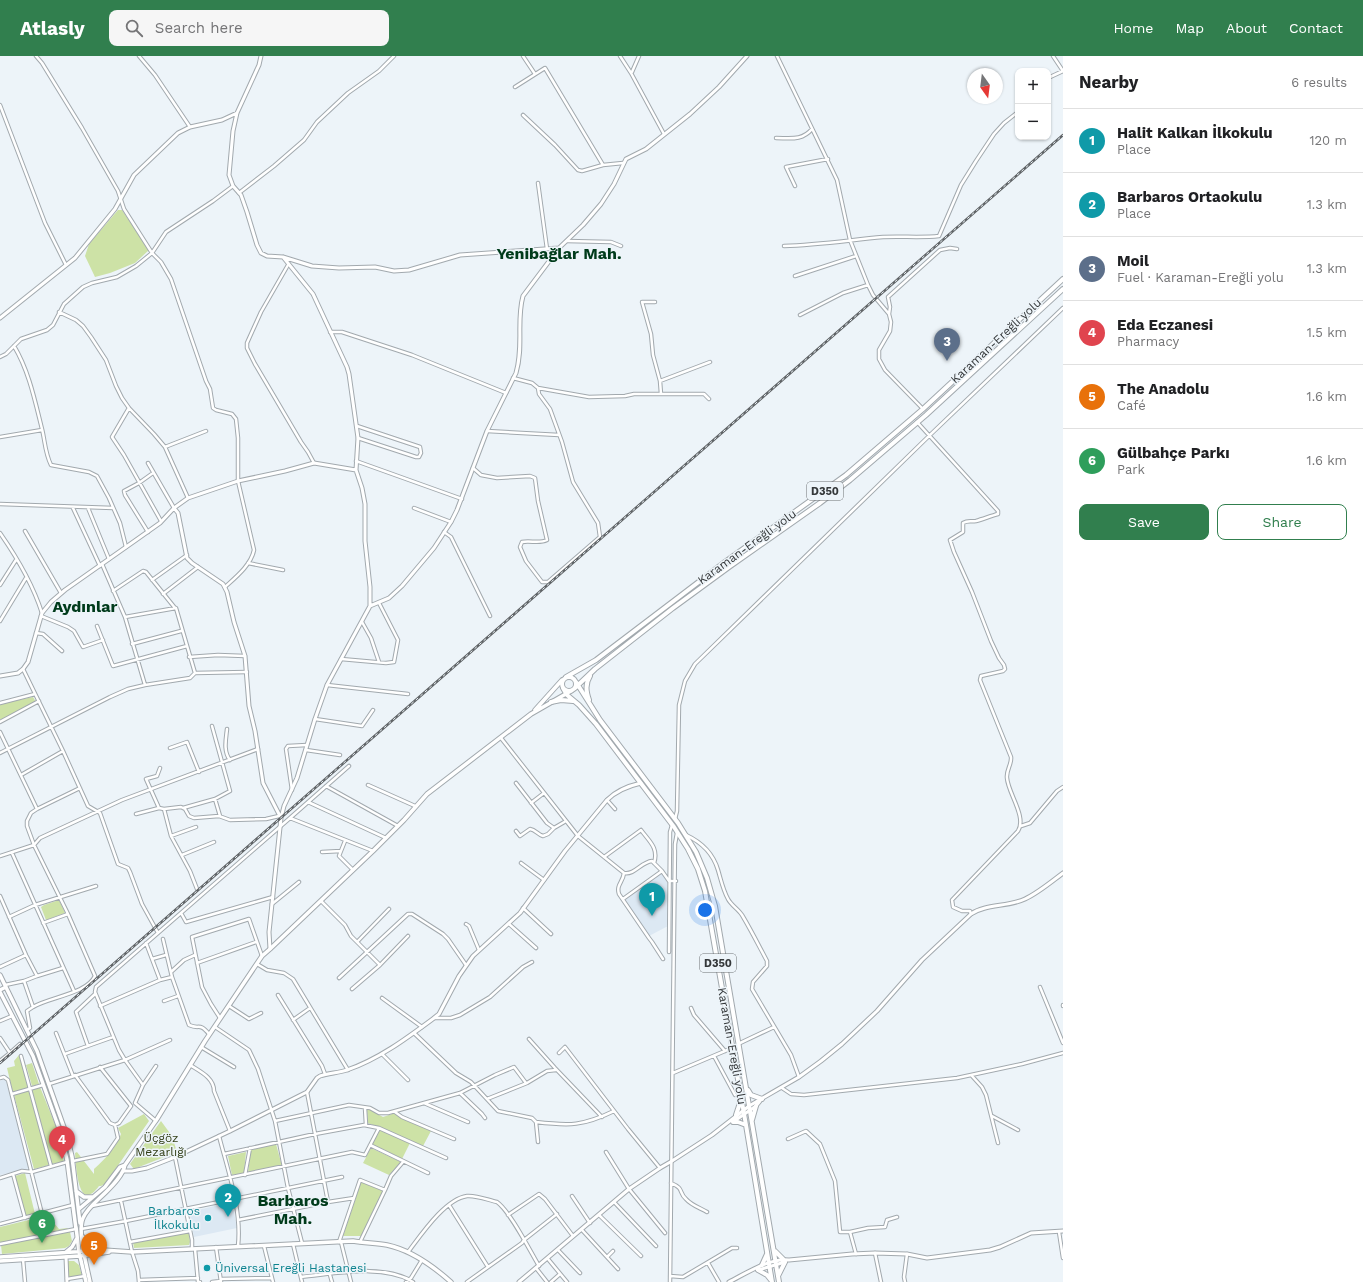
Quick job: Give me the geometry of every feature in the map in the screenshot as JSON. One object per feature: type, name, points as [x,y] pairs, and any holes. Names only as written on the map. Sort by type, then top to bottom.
[{"type":"highway","name":"Karaman-Ereğli yolu","points":[[564,678],[596,660],[725,562],[835,483],[923,408],[1063,279]]},
{"type":"highway","name":"Karaman-Ereğli yolu","points":[[779,1282],[715,906],[707,878],[696,852],[675,819],[575,686],[717,576],[850,480],[917,422],[1063,289]]},
{"type":"highway","name":"D350","points":[[592,709],[586,684],[595,669]]},
{"type":"highway","points":[[572,677],[575,686],[566,691],[561,684],[564,678],[572,677]]},
{"type":"highway","name":"Karaman-Ereğli yolu","points":[[563,688],[596,724],[672,824],[688,849],[698,869],[705,891],[772,1281]]},
{"type":"highway","points":[[551,702],[566,700],[572,701],[579,705]]},
{"type":"highway","points":[[746,1086],[751,1095],[762,1099]]},
{"type":"highway","points":[[736,1115],[740,1107],[741,1096]]},
{"type":"highway","points":[[752,1122],[756,1106]]},
{"type":"highway","points":[[733,1122],[746,1125]]},
{"type":"highway","points":[[774,1250],[786,1260],[778,1276]]},
{"type":"highway","points":[[762,1265],[767,1253]]},
{"type":"highway","points":[[755,1270],[767,1275],[772,1281]]},
{"type":"main road","points":[[532,714],[564,678]]},
{"type":"main road","points":[[81,1228],[86,1211],[109,1189],[124,1171],[125,1165],[156,1121],[209,1034],[262,956],[373,851],[427,794],[532,714],[575,686]]},
{"type":"main road","points":[[0,975],[37,1051],[67,1136],[73,1161],[86,1282]]},
{"type":"main road","points":[[0,993],[5,986]]},
{"type":"main road","points":[[0,993],[8,993]]},
{"type":"main road","points":[[0,993],[33,1056],[60,1131],[68,1162],[79,1252],[90,1282]]},
{"type":"main road","points":[[76,1229],[79,1209],[105,1187],[120,1167],[125,1165]]},
{"type":"main road","points":[[76,1191],[84,1197],[94,1197]]},
{"type":"main road","points":[[82,1235],[95,1253]]},
{"type":"main road","points":[[66,1252],[72,1247],[77,1237]]},
{"type":"main road","points":[[0,1261],[71,1257],[114,1251],[132,1252],[302,1243],[360,1242],[388,1245],[407,1253],[436,1268],[451,1282]]},
{"type":"main road","points":[[1,1256],[66,1252],[79,1252],[84,1254]]},
{"type":"main road","points":[[84,1264],[95,1253]]},
{"type":"main road","points":[[71,1257],[84,1264]]},
{"type":"street","points":[[36,56],[42,63],[82,128],[118,191],[124,209],[152,253],[161,262],[171,280],[210,389],[212,408],[232,414],[236,419],[238,438],[238,481],[254,550],[253,557],[225,587]]},
{"type":"street","points":[[139,56],[155,75],[190,127]]},
{"type":"street","points":[[261,56],[259,65],[237,113],[233,131],[230,175],[247,212],[257,245],[261,253],[267,256],[283,257],[312,266],[339,268],[375,267],[394,271],[409,270],[460,255],[559,248]]},
{"type":"street","points":[[239,193],[304,140],[317,122],[348,93],[379,71],[394,56]]},
{"type":"street","points":[[523,56],[536,74]]},
{"type":"street","points":[[620,56],[632,73],[664,134]]},
{"type":"street","points":[[632,73],[639,56]]},
{"type":"street","points":[[370,606],[389,598],[402,586],[434,548],[451,522],[462,499],[487,431],[518,365],[521,351],[520,305],[523,296],[559,248],[583,225],[608,194],[626,159],[646,148],[690,114],[719,87],[747,56]]},
{"type":"street","points":[[777,56],[837,180],[850,240],[868,285],[873,294],[889,314]]},
{"type":"street","points":[[1051,77],[1063,71],[1053,56]]},
{"type":"street","points":[[515,87],[545,68],[603,165]]},
{"type":"street","points":[[0,105],[46,223],[66,265]]},
{"type":"street","points":[[0,318],[75,258],[115,209],[134,175],[178,133],[190,127],[222,120],[237,113]]},
{"type":"street","points":[[784,246],[810,246],[850,240],[901,236],[939,236],[961,185],[994,134],[1004,123],[1015,114]]},
{"type":"street","points":[[523,115],[555,145],[575,169],[582,171],[603,165],[623,163]]},
{"type":"street","points":[[776,138],[802,137],[812,129]]},
{"type":"street","points":[[795,186],[786,167],[828,159]]},
{"type":"street","points":[[538,183],[547,249]]},
{"type":"street","points":[[0,357],[6,354],[21,339],[47,330],[53,325],[64,304],[83,287],[116,276],[136,266],[152,253],[166,232],[234,186]]},
{"type":"street","points":[[567,241],[610,242],[622,246]]},
{"type":"street","points":[[923,408],[885,370],[879,359],[879,350],[890,331],[891,322],[888,298],[940,250],[957,248]]},
{"type":"street","points":[[795,276],[856,256]]},
{"type":"street","points":[[270,948],[269,932],[280,817],[297,778],[327,685],[370,606],[364,504],[362,488],[356,470],[358,438],[349,374],[312,294],[283,257]]},
{"type":"street","points":[[288,265],[261,312],[247,343],[247,348],[300,442],[314,463]]},
{"type":"street","points":[[800,315],[843,293],[868,285]]},
{"type":"street","points":[[655,302],[642,302],[651,334],[653,355],[660,381],[661,394]]},
{"type":"street","points":[[675,819],[677,811],[679,705],[683,687],[691,670],[746,614],[1063,308]]},
{"type":"street","points":[[59,312],[76,320],[83,326],[106,360],[116,386],[129,408],[165,447],[188,498]]},
{"type":"street","points":[[330,332],[342,332],[412,355],[506,393]]},
{"type":"street","points":[[14,346],[21,357],[31,384],[47,457],[51,465],[88,472],[97,476],[120,523],[127,548]]},
{"type":"street","points":[[660,381],[710,362]]},
{"type":"street","points":[[513,378],[532,383],[538,388],[589,397],[625,396],[634,394],[704,394],[709,399]]},
{"type":"street","points":[[473,468],[482,475],[497,478],[530,476],[535,478],[538,501],[547,540],[543,542],[528,540],[522,542],[520,547],[526,561],[542,582],[548,582],[600,537],[598,523],[574,482],[550,409],[539,394],[538,388]]},
{"type":"street","points":[[129,408],[112,437],[124,455],[161,521]]},
{"type":"street","points":[[917,422],[998,512],[998,514],[972,522],[967,521],[963,523],[963,532],[950,540],[991,641],[1005,669],[1003,671],[981,676],[980,680],[1011,757],[1012,762],[1007,776],[1018,809],[1021,826]]},
{"type":"street","points":[[356,426],[420,447],[421,453],[419,457],[416,457],[358,438]]},
{"type":"street","points":[[0,437],[42,430]]},
{"type":"street","points":[[165,447],[206,431]]},
{"type":"street","points":[[487,431],[559,434]]},
{"type":"street","points":[[356,461],[462,499]]},
{"type":"street","points":[[148,463],[178,513],[187,558],[225,587],[245,656],[249,706],[263,783],[280,817]]},
{"type":"street","points":[[0,676],[18,672],[23,669],[28,662],[32,653],[42,614],[51,602],[61,593],[127,548],[188,498],[238,481],[314,463],[356,470]]},
{"type":"street","points":[[148,532],[124,491],[153,473]]},
{"type":"street","points":[[0,504],[73,508],[113,508]]},
{"type":"street","points":[[73,508],[125,617],[145,685]]},
{"type":"street","points":[[88,508],[109,559]]},
{"type":"street","points":[[414,508],[451,522]]},
{"type":"street","points":[[25,531],[61,593]]},
{"type":"street","points":[[444,531],[451,537],[490,616]]},
{"type":"street","points":[[0,533],[37,598],[42,614],[68,627],[74,632],[83,647],[103,640]]},
{"type":"street","points":[[152,580],[186,555]]},
{"type":"street","points":[[0,585],[16,559]]},
{"type":"street","points":[[248,563],[283,570]]},
{"type":"street","points":[[163,594],[198,567]]},
{"type":"street","points":[[113,591],[143,571],[146,572],[176,608],[189,657],[195,673]]},
{"type":"street","points":[[0,621],[26,578]]},
{"type":"street","points":[[341,659],[386,663],[394,662],[398,640],[379,603]]},
{"type":"street","points":[[125,617],[176,608]]},
{"type":"street","points":[[362,622],[371,638],[379,662]]},
{"type":"street","points":[[97,626],[113,666],[187,646]]},
{"type":"street","points":[[132,644],[182,630]]},
{"type":"street","points":[[36,633],[43,634],[62,652]]},
{"type":"street","points":[[189,657],[218,655],[245,656]]},
{"type":"street","points":[[23,669],[52,727],[88,806],[98,811],[102,817],[118,864],[128,868],[142,904],[158,933]]},
{"type":"street","points":[[0,753],[128,689],[190,678],[195,673],[247,672]]},
{"type":"street","points":[[327,685],[408,694]]},
{"type":"street","points":[[0,703],[35,694]]},
{"type":"street","points":[[0,722],[39,701]]},
{"type":"street","points":[[315,720],[362,726],[373,710]]},
{"type":"street","points":[[136,814],[158,808],[182,808],[215,799],[230,791],[212,726]]},
{"type":"street","points":[[227,729],[226,748],[227,755],[230,760]]},
{"type":"street","points":[[0,732],[37,808]]},
{"type":"street","points":[[501,738],[578,836],[624,873],[631,873],[648,862],[654,863],[669,881]]},
{"type":"street","points":[[170,748],[187,742],[199,772]]},
{"type":"street","points":[[292,790],[286,749],[292,744],[308,745]]},
{"type":"street","points":[[0,856],[34,845],[40,838],[122,800],[258,749]]},
{"type":"street","points":[[306,750],[340,756]]},
{"type":"street","points":[[21,775],[63,751]]},
{"type":"street","points":[[143,1085],[125,1060],[113,1036],[100,1006],[96,994],[96,987],[349,766]]},
{"type":"street","points":[[158,808],[146,779],[157,776],[160,768]]},
{"type":"street","points":[[516,782],[547,823],[554,828]]},
{"type":"street","points":[[124,1171],[140,1170],[175,1157],[230,1131],[307,1092],[317,1078],[325,1074],[348,1070],[382,1054],[434,1018],[439,1014],[466,965],[479,950],[509,924],[523,908],[578,836],[608,800],[615,793],[629,785],[641,783]]},
{"type":"street","points":[[368,785],[415,806]]},
{"type":"street","points":[[326,786],[398,826]]},
{"type":"street","points":[[971,914],[970,911],[962,911],[953,907],[952,900],[1018,831],[1021,826],[1030,823],[1057,791],[1063,787]]},
{"type":"street","points":[[27,1030],[30,1028],[27,1011],[32,1007],[91,983],[95,976],[68,914],[34,845],[27,826],[27,821],[31,813],[37,808],[80,788]]},
{"type":"street","points":[[531,802],[544,793]]},
{"type":"street","points":[[215,799],[220,817]]},
{"type":"street","points":[[608,800],[615,809]]},
{"type":"street","points":[[308,802],[386,838]]},
{"type":"street","points":[[182,808],[185,809],[189,816],[194,818],[220,817],[230,820],[237,820],[280,817]]},
{"type":"street","points":[[164,809],[171,836],[198,889]]},
{"type":"street","points":[[290,818],[373,851]]},
{"type":"street","points":[[516,831],[520,836],[530,829],[543,836],[566,821]]},
{"type":"street","points":[[669,952],[670,832],[672,824]]},
{"type":"street","points":[[171,836],[196,827]]},
{"type":"street","points":[[604,857],[641,830],[654,846],[657,855],[654,863]]},
{"type":"street","points":[[670,1282],[677,832]]},
{"type":"street","points":[[686,835],[704,846],[712,857],[718,868],[724,891],[729,901],[738,908],[767,961],[767,966],[753,982],[752,989],[791,1055],[799,1077]]},
{"type":"street","points":[[345,841],[339,856],[353,870]]},
{"type":"street","points":[[182,855],[214,842]]},
{"type":"street","points":[[322,852],[340,851]]},
{"type":"street","points":[[12,853],[74,991]]},
{"type":"street","points":[[522,863],[544,880]]},
{"type":"street","points":[[623,899],[662,871]]},
{"type":"street","points":[[624,873],[624,878],[618,885],[618,889],[623,899],[663,959]]},
{"type":"street","points":[[728,1123],[733,1122],[762,1099],[782,1088],[821,1061],[876,1011],[922,960],[971,914],[977,910],[1003,906],[1024,899],[1063,873]]},
{"type":"street","points":[[669,881],[676,881]]},
{"type":"street","points":[[272,904],[299,882]]},
{"type":"street","points":[[9,917],[35,905],[96,886]]},
{"type":"street","points":[[0,896],[26,956],[37,976]]},
{"type":"street","points":[[180,914],[186,922],[273,897]]},
{"type":"street","points":[[321,901],[345,925],[351,936],[380,965]]},
{"type":"street","points":[[523,908],[551,934]]},
{"type":"street","points":[[357,942],[389,910]]},
{"type":"street","points":[[43,923],[68,914]]},
{"type":"street","points":[[339,978],[408,914],[412,914],[443,934],[466,965]]},
{"type":"street","points":[[221,1018],[211,1004],[202,987],[192,937],[249,920],[262,956]]},
{"type":"street","points":[[466,924],[469,926],[479,950]]},
{"type":"street","points":[[509,924],[536,948]]},
{"type":"street","points":[[352,989],[380,965],[408,936]]},
{"type":"street","points":[[163,939],[172,977],[188,1025],[193,1027],[200,1026],[209,1034]]},
{"type":"street","points":[[197,963],[256,942]]},
{"type":"street","points":[[146,943],[160,980]]},
{"type":"street","points":[[152,958],[166,954]]},
{"type":"street","points":[[171,973],[184,960],[195,955]]},
{"type":"street","points":[[0,967],[26,956]]},
{"type":"street","points":[[434,1018],[451,1018],[460,1015],[490,996],[521,968],[532,962]]},
{"type":"street","points":[[257,964],[267,970],[284,973],[292,980],[348,1070]]},
{"type":"street","points":[[5,986],[63,968]]},
{"type":"street","points":[[100,1006],[160,980],[172,977]]},
{"type":"street","points":[[24,981],[32,1007]]},
{"type":"street","points":[[1040,987],[1063,1043]]},
{"type":"street","points":[[88,1046],[76,1012],[96,994]]},
{"type":"street","points":[[278,995],[322,1066],[325,1074]]},
{"type":"street","points":[[164,1001],[178,996]]},
{"type":"street","points":[[382,998],[422,1027]]},
{"type":"street","points":[[229,1006],[249,1019],[261,1013]]},
{"type":"street","points":[[293,1020],[310,1008]]},
{"type":"street","points":[[691,1008],[694,1015],[725,1051]]},
{"type":"street","points":[[0,1021],[12,1016]]},
{"type":"street","points":[[215,1026],[249,1050],[258,1069],[275,1121],[288,1188],[302,1243]]},
{"type":"street","points":[[738,1044],[774,1027]]},
{"type":"street","points":[[56,1032],[74,1076],[110,1123],[115,1125]]},
{"type":"street","points":[[414,1033],[456,1073],[467,1078],[498,1111],[532,1118],[536,1122],[560,1125],[588,1122],[614,1111]]},
{"type":"street","points":[[64,1054],[113,1036]]},
{"type":"street","points":[[0,1038],[10,1053]]},
{"type":"street","points":[[529,1039],[602,1117]]},
{"type":"street","points":[[49,1084],[125,1060],[170,1040]]},
{"type":"street","points":[[0,1060],[20,1044]]},
{"type":"street","points":[[201,1047],[234,1067]]},
{"type":"street","points":[[559,1052],[566,1047],[614,1111],[660,1168]]},
{"type":"street","points":[[673,1073],[733,1048]]},
{"type":"street","points":[[782,1088],[791,1094],[804,1095],[935,1082],[972,1076],[1063,1053]]},
{"type":"street","points":[[382,1054],[408,1080]]},
{"type":"street","points":[[21,1056],[51,1166]]},
{"type":"street","points":[[714,1056],[735,1095]]},
{"type":"street","points":[[115,1125],[119,1123],[131,1106],[135,1103],[143,1085],[156,1066]]},
{"type":"street","points":[[190,1066],[207,1076],[214,1086],[214,1091],[230,1131]]},
{"type":"street","points":[[100,1067],[131,1106]]},
{"type":"street","points":[[275,1121],[349,1105],[370,1108],[379,1114],[395,1112],[460,1093],[495,1074],[514,1067],[526,1083]]},
{"type":"street","points":[[486,1099],[526,1083],[547,1071],[557,1070]]},
{"type":"street","points":[[972,1076],[982,1087],[986,1095],[998,1143]]},
{"type":"street","points":[[0,1078],[4,1077],[8,1080],[42,1214]]},
{"type":"street","points":[[12,1094],[43,1085]]},
{"type":"street","points":[[307,1092],[328,1202]]},
{"type":"street","points":[[460,1093],[482,1114],[484,1118]]},
{"type":"street","points":[[750,1108],[756,1106],[762,1099]]},
{"type":"street","points":[[135,1103],[156,1121]]},
{"type":"street","points":[[424,1104],[468,1122]]},
{"type":"street","points":[[365,1108],[366,1125]]},
{"type":"street","points":[[395,1112],[402,1117],[454,1140]]},
{"type":"street","points":[[519,1282],[629,1189],[728,1123],[736,1115],[744,1112]]},
{"type":"street","points":[[992,1116],[1018,1130]]},
{"type":"street","points":[[536,1122],[538,1142]]},
{"type":"street","points":[[73,1161],[106,1154],[118,1138],[115,1125]]},
{"type":"street","points":[[224,1154],[279,1141],[366,1125],[379,1128],[446,1158]]},
{"type":"street","points":[[91,1206],[321,1160],[352,1152],[365,1155],[379,1128]]},
{"type":"street","points":[[788,1139],[806,1130],[820,1144],[835,1181],[840,1232],[884,1227],[887,1220],[897,1217]]},
{"type":"street","points":[[219,1136],[240,1231],[238,1246]]},
{"type":"street","points":[[370,1145],[428,1173]]},
{"type":"street","points":[[245,1175],[250,1148]]},
{"type":"street","points":[[606,1152],[629,1189],[665,1234]]},
{"type":"street","points":[[175,1157],[192,1240],[198,1282],[200,1282]]},
{"type":"street","points":[[0,1178],[22,1171],[32,1172],[68,1162]]},
{"type":"street","points":[[360,1242],[391,1176],[403,1162]]},
{"type":"street","points":[[13,1174],[25,1218]]},
{"type":"street","points":[[81,1228],[126,1222],[342,1177]]},
{"type":"street","points":[[351,1282],[340,1242],[360,1180],[385,1190]]},
{"type":"street","points":[[672,1183],[680,1188],[685,1199],[701,1210],[707,1212]]},
{"type":"street","points":[[508,1215],[539,1194],[545,1199],[574,1237]]},
{"type":"street","points":[[407,1253],[442,1210],[463,1197],[472,1196],[497,1202],[508,1215],[539,1266]]},
{"type":"street","points":[[572,1196],[590,1223]]},
{"type":"street","points":[[238,1220],[354,1198]]},
{"type":"street","points":[[121,1201],[132,1252],[138,1271],[139,1281],[198,1278]]},
{"type":"street","points":[[614,1202],[656,1246]]},
{"type":"street","points":[[0,1224],[73,1205]]},
{"type":"street","points":[[449,1205],[488,1267]]},
{"type":"street","points":[[467,1282],[522,1243],[557,1214]]},
{"type":"street","points":[[599,1215],[641,1256]]},
{"type":"street","points":[[0,1244],[76,1229]]},
{"type":"street","points":[[582,1230],[618,1269]]},
{"type":"street","points":[[130,1242],[190,1231]]},
{"type":"street","points":[[850,1232],[856,1254]]},
{"type":"street","points":[[729,1282],[769,1264],[786,1260],[875,1253],[907,1254],[927,1258],[990,1250],[1031,1233],[1061,1232],[1063,1258]]},
{"type":"street","points":[[292,1244],[302,1282]]},
{"type":"street","points":[[264,1245],[273,1282]]},
{"type":"street","points":[[216,1247],[221,1281]]},
{"type":"street","points":[[670,1276],[683,1277],[732,1248],[736,1248]]},
{"type":"street","points":[[558,1250],[580,1273]]},
{"type":"street","points":[[607,1257],[612,1251]]},
{"type":"street","points":[[875,1253],[881,1282]]},
{"type":"street","points":[[905,1282],[904,1277],[907,1254]]},
{"type":"street","points":[[66,1257],[67,1280],[85,1276]]},
{"type":"street","points":[[23,1259],[25,1282]]},
{"type":"street","points":[[548,1259],[566,1282]]},
{"type":"street","points":[[406,1282],[422,1260]]},
{"type":"street","points":[[708,1263],[719,1282]]},
{"type":"street","points":[[755,1270],[762,1265],[769,1264]]},
{"type":"street","points":[[536,1268],[547,1282]]},
{"type":"street","points":[[301,1277],[364,1271],[381,1271],[402,1276],[413,1282]]},
{"type":"street","points":[[551,1282],[560,1274]]},
{"type":"street","points":[[330,1275],[332,1282]]},
{"type":"street","points":[[212,1282],[246,1278],[272,1278]]},
{"type":"street","points":[[246,1278],[247,1282]]},
{"type":"shaded area","points":[[662,873],[667,880],[668,926],[649,936],[625,900]]},
{"type":"shaded area","points":[[4,1079],[6,1081],[30,1168],[0,1175],[0,1081]]},
{"type":"shaded area","points":[[232,1202],[237,1228],[194,1237],[189,1212]]},
{"type":"green space","points":[[118,210],[122,210],[149,250],[135,263],[95,277],[85,256],[89,244]]},
{"type":"green space","points":[[33,697],[36,702],[2,720],[0,719],[0,704]]},
{"type":"green space","points":[[59,900],[65,913],[46,920],[41,907]]},
{"type":"green space","points":[[19,1055],[29,1088],[13,1093],[7,1068],[15,1066],[14,1061]]},
{"type":"green space","points":[[32,1063],[39,1084],[32,1086],[26,1065]]},
{"type":"green space","points":[[40,1087],[59,1134],[64,1162],[52,1164],[32,1090]]},
{"type":"green space","points":[[29,1090],[49,1165],[34,1169],[14,1095]]},
{"type":"green space","points":[[369,1109],[383,1117],[395,1113],[431,1131],[423,1146],[368,1123],[367,1110]]},
{"type":"green space","name":"Üçgöz Mezarlığı","points":[[144,1114],[149,1121],[105,1184],[99,1186],[92,1193],[87,1195],[82,1192],[77,1177],[75,1153],[77,1152],[94,1174],[94,1169],[110,1153],[119,1139],[121,1134],[118,1128]]},
{"type":"green space","name":"Üçgöz Mezarlığı","points":[[161,1121],[172,1136],[177,1152],[134,1169],[130,1164]]},
{"type":"green space","points":[[380,1130],[410,1143],[402,1159],[372,1145]]},
{"type":"green space","points":[[276,1144],[282,1166],[248,1172],[251,1150]]},
{"type":"green space","points":[[371,1148],[401,1162],[389,1175],[363,1163]]},
{"type":"green space","points":[[246,1152],[244,1173],[232,1175],[228,1156]]},
{"type":"green space","points":[[25,1173],[35,1214],[26,1216],[15,1176]]},
{"type":"green space","points":[[361,1182],[382,1190],[382,1193],[362,1236],[343,1236]]},
{"type":"green space","points":[[49,1215],[51,1222],[54,1223],[59,1229],[68,1228],[67,1230],[0,1243],[0,1227]]},
{"type":"green space","points":[[70,1232],[72,1241],[69,1246],[65,1248],[2,1254],[1,1245]]},
{"type":"green space","points":[[189,1232],[189,1245],[134,1248],[133,1242]]},
{"type":"green space","points":[[68,1261],[74,1261],[79,1265],[82,1276],[68,1278]]},
{"type":"railway","points":[[0,1063],[1063,135]]},
{"type":"place","name":"Moil","points":[[947,361]]},
{"type":"place","name":"Halit Kalkan İlkokulu","points":[[652,916]]},
{"type":"place","name":"Eda Eczanesi","points":[[62,1159]]},
{"type":"place","name":"Barbaros Ortaokulu","points":[[228,1217]]},
{"type":"place","name":"Barbaros İlkokulu","points":[[208,1218]]},
{"type":"place","name":"Gülbahçe Parkı","points":[[42,1243]]},
{"type":"place","name":"The Anadolu","points":[[94,1265]]},
{"type":"place","name":"Üniversal Ereğli Hastanesi","points":[[207,1268]]},
{"type":"district","name":"Yenibağlar Mah.","points":[[559,253]]},
{"type":"district","name":"Aydınlar","points":[[85,606]]},
{"type":"district","name":"Barbaros Mah.","points":[[293,1209]]}]
